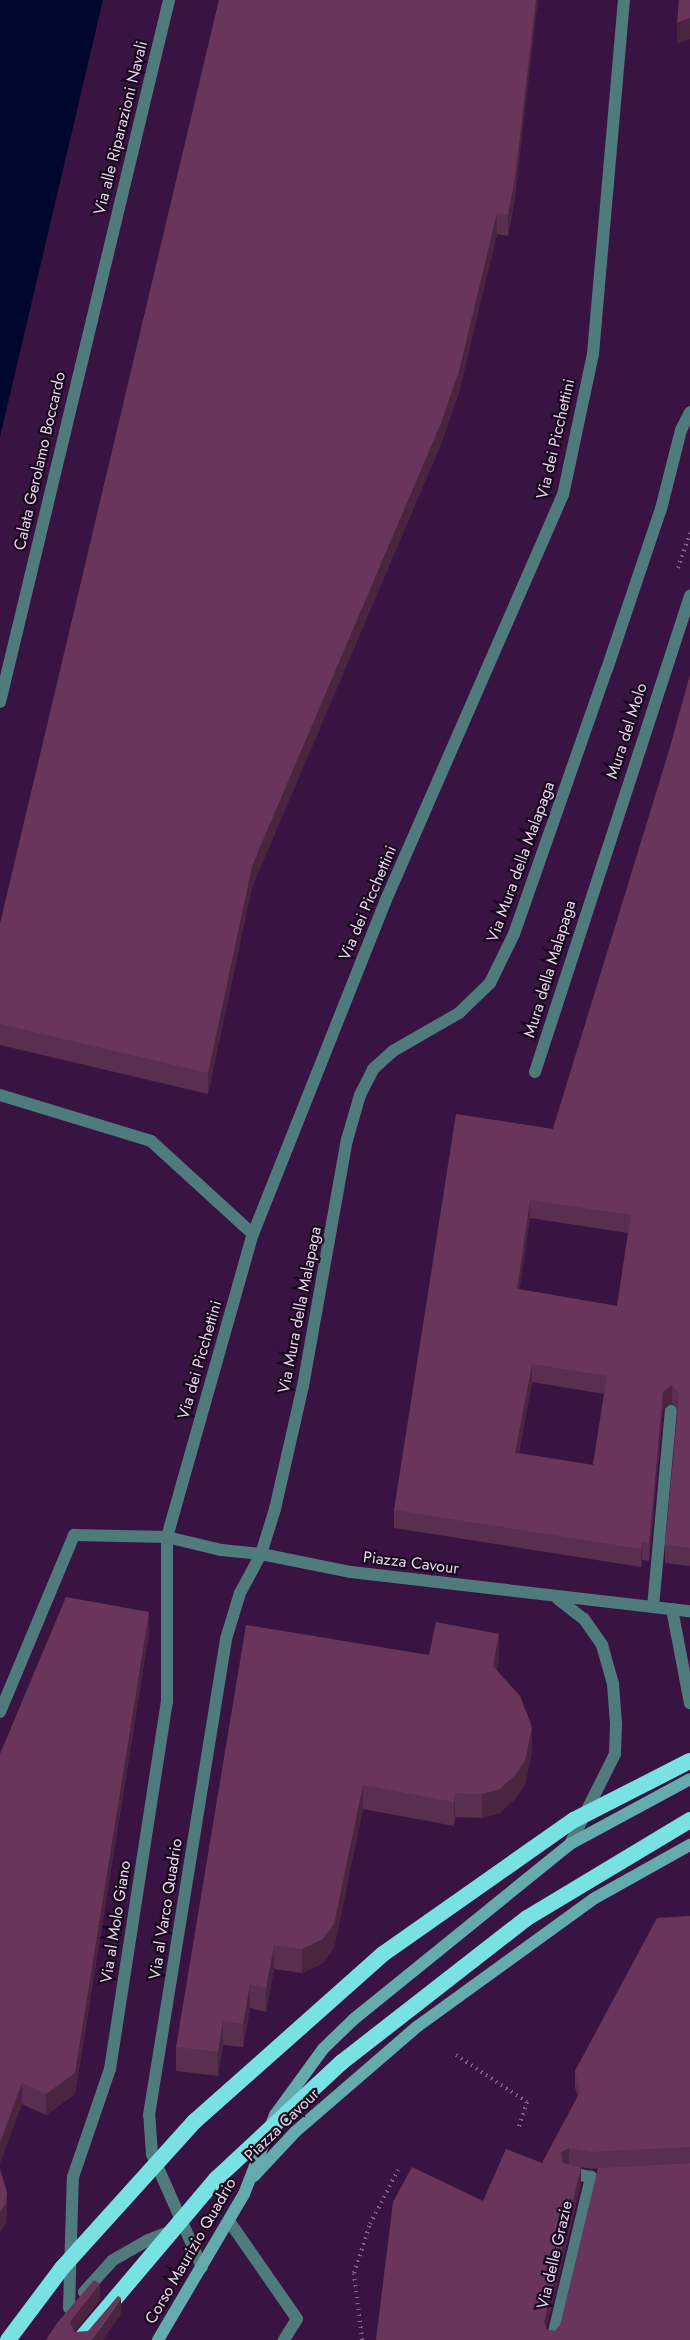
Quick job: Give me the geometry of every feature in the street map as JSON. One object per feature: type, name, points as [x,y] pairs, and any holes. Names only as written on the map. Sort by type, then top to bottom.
[{"type":"highway","points":[[8,2340],[62,2268],[195,2121],[383,1954],[574,1820],[690,1761]]},
{"type":"highway","points":[[80,2340],[216,2179],[342,2061],[527,1918],[690,1820]]},
{"type":"main road","name":"Piazza Cavour","points":[[251,2179],[275,2115],[323,2049],[354,2019],[570,1844],[690,1779]]},
{"type":"main road","name":"Piazza Cavour","points":[[251,2179],[295,2132],[418,2026],[595,1898],[690,1845]]},
{"type":"main road","name":"Corso Maurizio Quadrio","points":[[158,2340],[229,2221],[251,2179]]},
{"type":"street","name":"Via alle Riparazioni Navali","points":[[104,264],[170,0]]},
{"type":"street","name":"Via dei Picchettini","points":[[167,1537],[253,1233],[385,902],[563,495],[593,354],[624,0]]},
{"type":"street","name":"Calata Gerolamo Boccardo","points":[[0,702],[104,264]]},
{"type":"street","name":"Via Mura della Malapaga","points":[[261,1554],[300,1397],[347,1140],[360,1095],[374,1069],[393,1051],[459,1013],[490,983],[514,934],[611,659],[661,508],[681,430],[690,412]]},
{"type":"street","name":"Mura del Molo","points":[[596,876],[690,596]]},
{"type":"street","name":"Mura della Malapaga","points":[[536,1071],[596,876]]},
{"type":"street","points":[[0,1095],[151,1142],[253,1233]]},
{"type":"street","points":[[652,1607],[671,1411]]},
{"type":"street","points":[[0,1712],[74,1535],[167,1537]]},
{"type":"street","name":"Piazza Cavour","points":[[167,1537],[220,1550],[261,1554],[351,1572],[557,1598],[690,1611]]},
{"type":"street","name":"Via al Molo Giano","points":[[167,1537],[167,1702],[110,2069],[73,2177],[66,2312],[113,2260],[148,2240],[182,2228]]},
{"type":"street","name":"Via al Varco Quadrio","points":[[202,2267],[182,2228],[152,2154],[149,2115],[226,1639],[240,1593],[261,1554]]},
{"type":"street","name":"Piazza Cavour","points":[[557,1598],[584,1619],[602,1645],[613,1684],[616,1724],[615,1754],[570,1844]]},
{"type":"street","points":[[672,1609],[690,1703]]},
{"type":"street","name":"Via delle Grazie","points":[[552,2340],[596,2176],[568,2172]]},
{"type":"street","points":[[229,2221],[297,2319],[284,2340]]},
{"type":"path","points":[[456,2055],[527,2102],[518,2130]]},
{"type":"path","points":[[362,2340],[354,2273],[370,2224],[398,2170]]},
{"type":"water","points":[[0,0],[103,0],[0,437]]},
{"type":"building","points":[[219,0],[536,0],[515,178],[508,215],[497,213],[459,371],[441,423],[252,866],[208,1073],[0,1024],[0,924]]},
{"type":"building","points":[[679,0],[690,0],[690,18],[677,23]]},
{"type":"building","points":[[690,675],[690,1548],[665,1545],[679,1394],[672,1385],[663,1392],[649,1543],[642,1542],[641,1549],[394,1510],[456,1114],[553,1129],[669,751]],"holes":[[[530,1200],[631,1215],[617,1306],[517,1289]],[[532,1364],[607,1376],[593,1465],[515,1453]]]},
{"type":"building","points":[[66,1597],[149,1612],[75,2073],[46,2094],[22,2083],[0,2143],[0,1754]]},
{"type":"building","points":[[436,1622],[499,1634],[493,1666],[520,1696],[532,1727],[525,1761],[500,1789],[482,1794],[455,1793],[454,1802],[363,1785],[334,1924],[323,1939],[302,1949],[274,1945],[266,1988],[250,1984],[243,2024],[223,2021],[218,2052],[176,2047],[246,1625],[429,1655]]},
{"type":"building","points":[[690,1916],[690,2147],[591,2152],[569,2148],[561,2152],[563,2163],[581,2167],[544,2322],[547,2330],[555,2331],[560,2326],[598,2168],[690,2163],[690,2340],[376,2340],[393,2202],[412,2167],[483,2201],[506,2149],[542,2163],[580,2092],[575,2071],[657,1918]]},
{"type":"building","points":[[0,2169],[7,2192],[6,2203],[0,2212]]},
{"type":"building","points":[[94,2280],[100,2284],[70,2322],[74,2332],[88,2331],[118,2296],[121,2298],[92,2340],[46,2340],[57,2323]]}]
